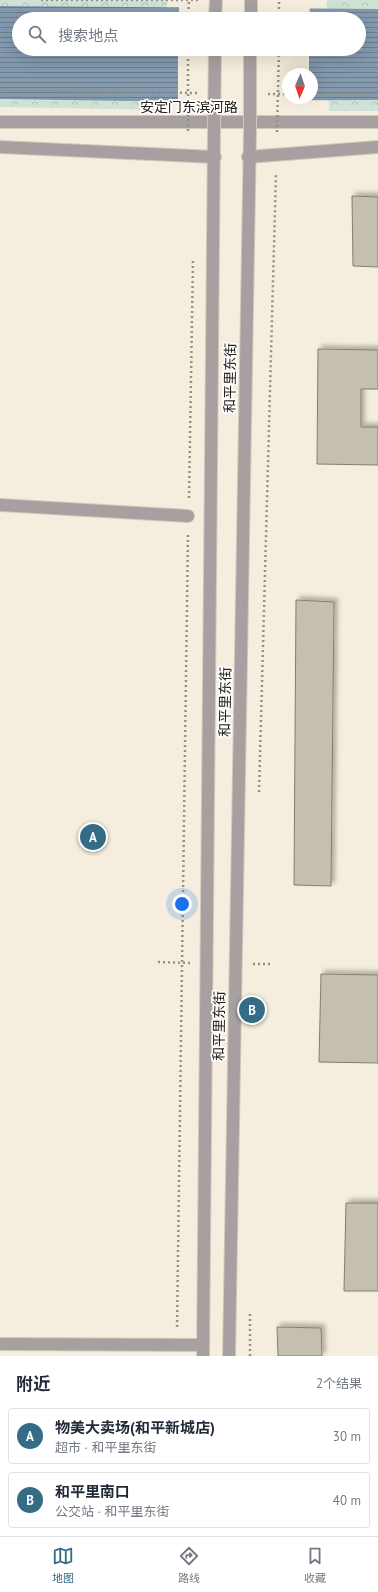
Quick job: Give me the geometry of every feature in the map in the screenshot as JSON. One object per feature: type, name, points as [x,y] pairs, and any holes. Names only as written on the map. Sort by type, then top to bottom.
[{"type":"street","points":[[215,12],[216,0]]},
{"type":"street","points":[[251,0],[251,12]]},
{"type":"street","name":"和平里东街","points":[[203,1351],[215,56]]},
{"type":"street","name":"和平里东街","points":[[229,1356],[248,157],[250,132],[250,56]]},
{"type":"street","name":"安定门东滨河路","points":[[0,122],[378,122]]},
{"type":"street","points":[[0,147],[215,157]]},
{"type":"street","points":[[248,157],[378,147]]},
{"type":"street","points":[[0,505],[188,516]]},
{"type":"street","points":[[0,1344],[177,1345],[203,1351]]},
{"type":"path","points":[[41,0],[202,0]]},
{"type":"path","points":[[188,0],[188,12]]},
{"type":"path","points":[[279,0],[279,12]]},
{"type":"path","points":[[188,56],[188,131],[194,156]]},
{"type":"path","points":[[259,797],[278,56]]},
{"type":"path","points":[[0,90],[205,94]]},
{"type":"path","points":[[265,94],[282,94]]},
{"type":"path","points":[[318,94],[378,94]]},
{"type":"path","points":[[177,1345],[188,516],[193,258]]},
{"type":"path","points":[[254,956],[254,971]]},
{"type":"path","points":[[250,1308],[250,1356]]},
{"type":"green space","points":[[0,0],[167,0],[167,12],[12,12],[12,56],[166,56],[163,110],[0,107]]},
{"type":"green space","points":[[327,0],[378,0],[378,111],[329,111],[328,56],[366,56],[366,12],[328,12]]},
{"type":"water","points":[[0,6],[378,9],[378,100],[318,100],[318,68],[282,68],[282,100],[129,101],[0,99]]},
{"type":"pier","points":[[179,5],[310,6],[310,12],[179,12]]},
{"type":"pier","points":[[178,56],[309,56],[309,68],[282,68],[282,102],[178,103]]},
{"type":"building","points":[[352,196],[378,197],[378,267],[353,266]]},
{"type":"building","points":[[318,349],[378,350],[378,389],[361,389],[361,427],[378,427],[378,465],[317,464]]},
{"type":"building","points":[[296,600],[334,602],[331,886],[294,885]]},
{"type":"building","points":[[321,974],[378,975],[378,1063],[319,1062]]},
{"type":"building","points":[[346,1203],[378,1203],[378,1291],[344,1291]]},
{"type":"building","points":[[277,1327],[321,1328],[322,1356],[278,1356]]},
{"type":"place","name":"物美大卖场(和平新城店)","points":[[93,837]]},
{"type":"place","name":"和平里南口","points":[[252,1010]]}]
